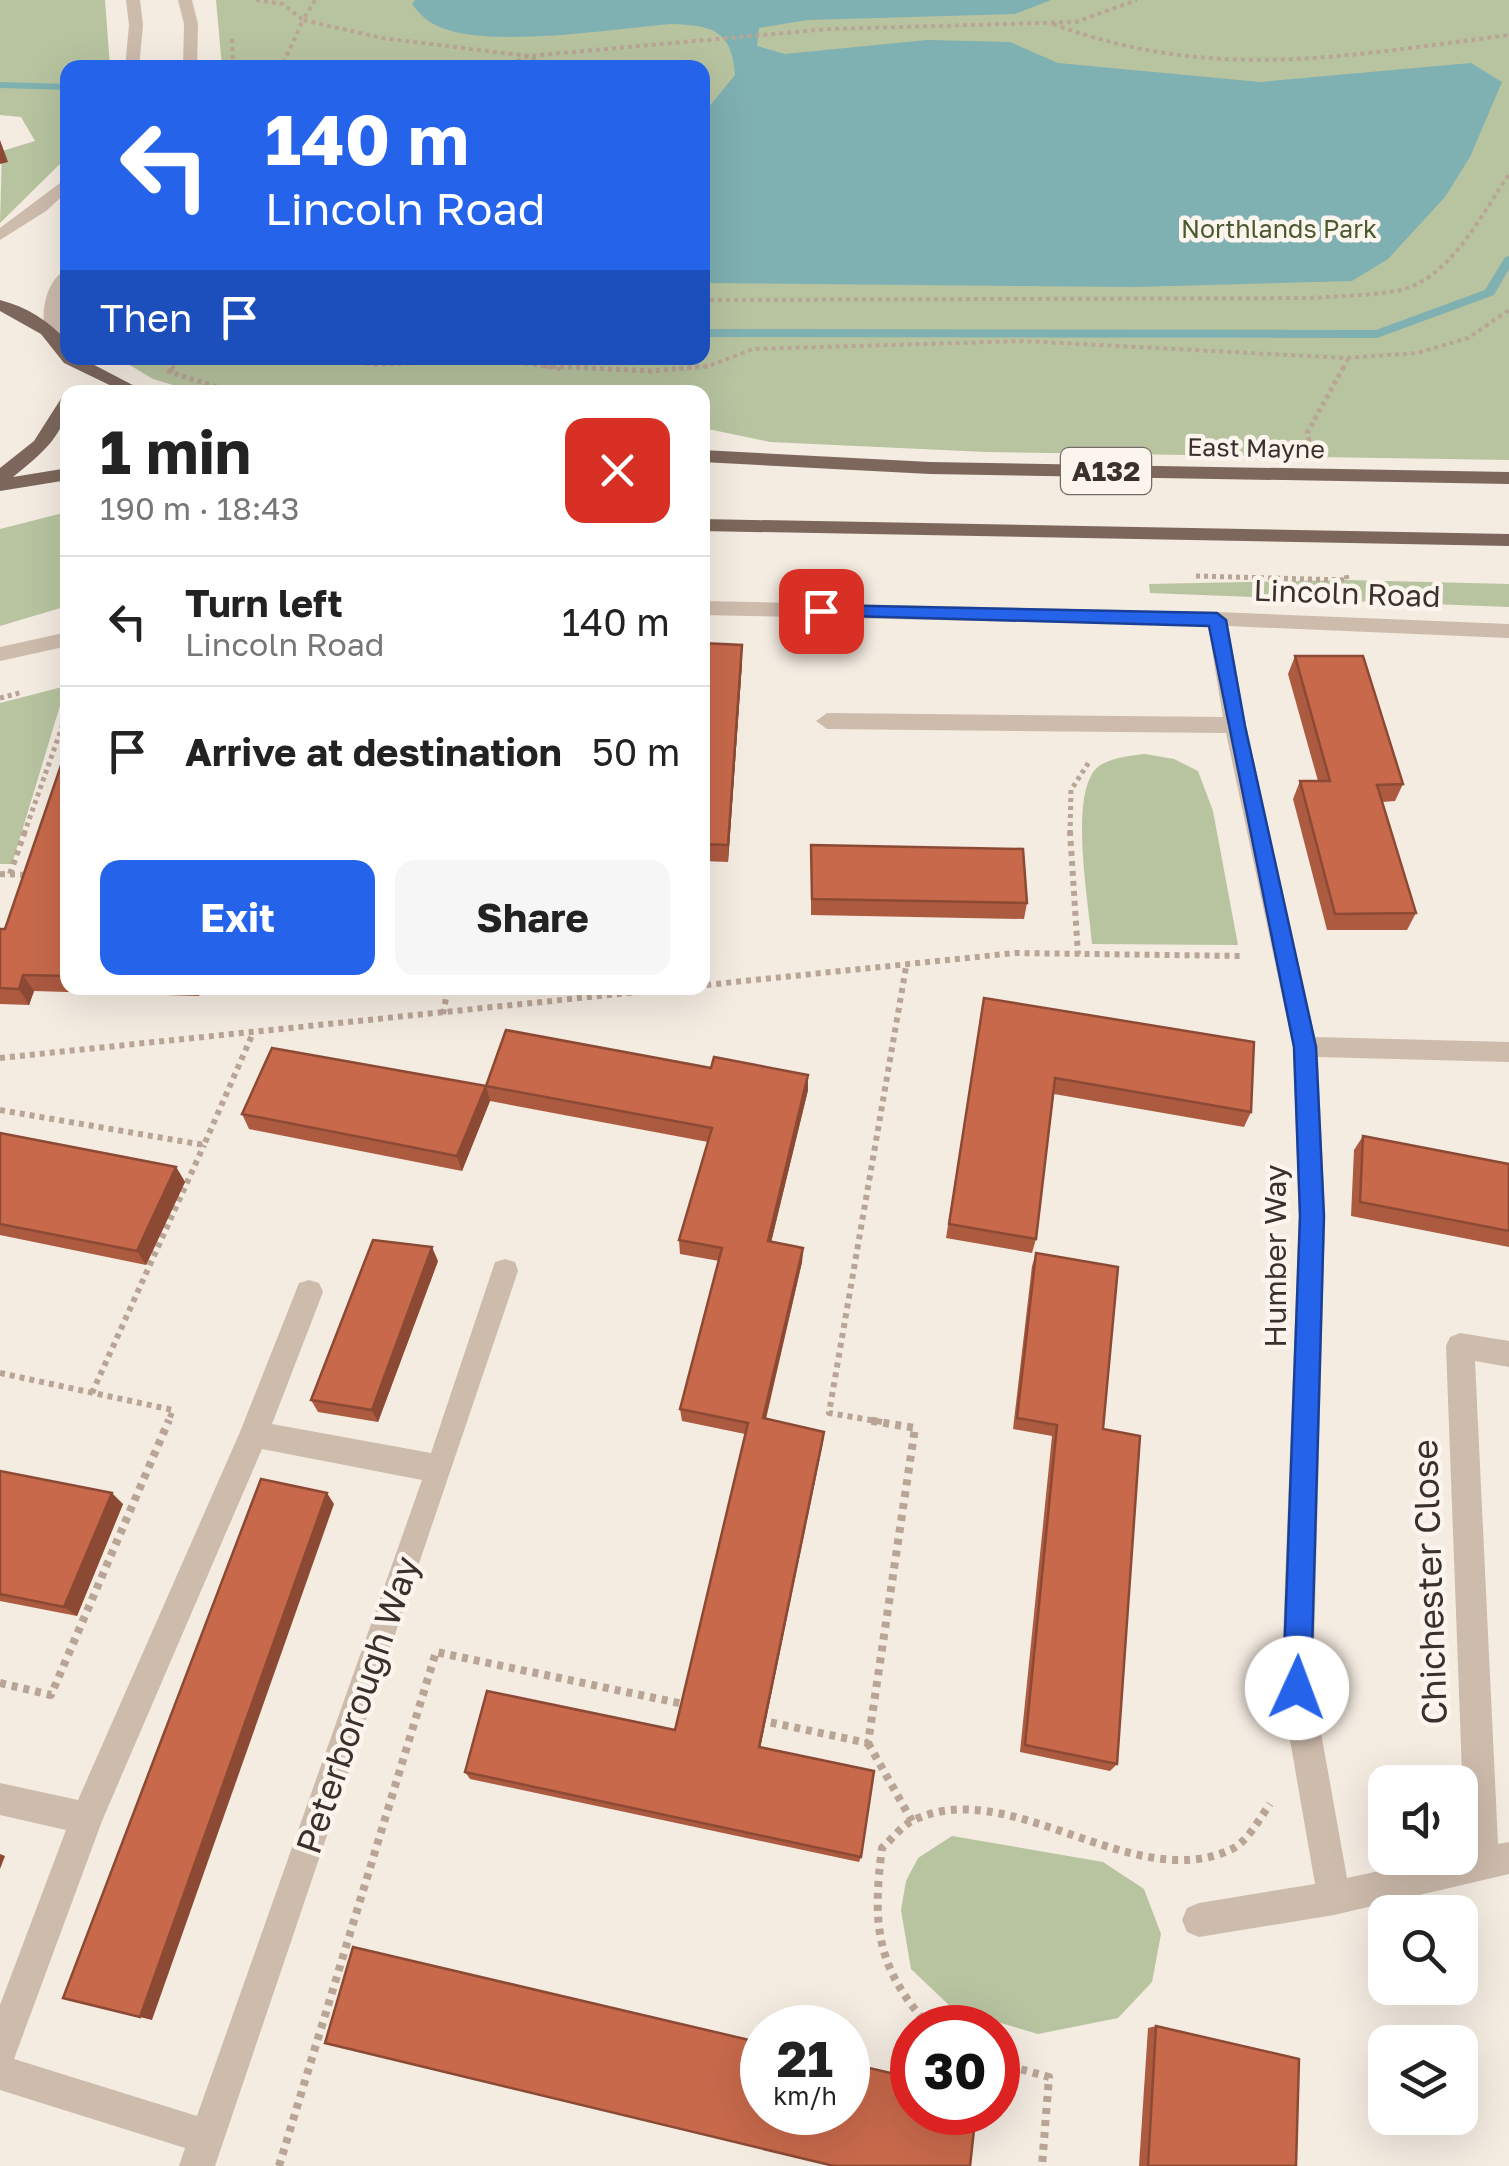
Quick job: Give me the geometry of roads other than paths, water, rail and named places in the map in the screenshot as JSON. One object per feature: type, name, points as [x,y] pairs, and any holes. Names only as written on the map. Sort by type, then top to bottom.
[{"type":"main road","points":[[0,305],[16,310],[60,344]]},
{"type":"main road","points":[[85,365],[123,385]]},
{"type":"main road","points":[[0,481],[41,445],[60,415]]},
{"type":"main road","name":"East Mayne","points":[[710,456],[930,468],[1509,478]]},
{"type":"main road","points":[[0,481],[60,475]]},
{"type":"main road","name":"A132","points":[[710,525],[1509,540]]},
{"type":"street","points":[[133,0],[136,25],[133,60]]},
{"type":"street","points":[[185,0],[191,24],[190,60]]},
{"type":"street","points":[[0,235],[60,189]]},
{"type":"street","points":[[55,336],[52,303],[60,288]]},
{"type":"street","name":"Lincoln Road","points":[[710,608],[1509,631]]},
{"type":"street","name":"Humber Way","points":[[1217,620],[1305,1047],[1312,1216],[1297,1688],[1334,1898]]},
{"type":"street","points":[[0,654],[60,641]]},
{"type":"street","points":[[827,721],[1236,726]]},
{"type":"street","points":[[1305,1047],[1509,1052]]},
{"type":"street","name":"Peterborough Way","points":[[0,2072],[201,2151],[440,1469],[505,1271]]},
{"type":"street","points":[[0,2050],[86,1818],[254,1434],[309,1292]]},
{"type":"street","name":"Chichester Close","points":[[1199,1920],[1334,1898],[1496,1861],[1460,1346],[1509,1354]]},
{"type":"street","points":[[254,1434],[440,1469]]},
{"type":"street","points":[[0,1800],[86,1818]]},
{"type":"water","points":[[415,0],[1051,0],[1015,14],[807,20],[759,28],[757,46],[785,54],[927,40],[1010,42],[1058,63],[1260,82],[1471,63],[1502,82],[1470,157],[1445,197],[1388,259],[1352,281],[1135,287],[710,283],[710,105],[735,75],[724,39],[708,29],[670,24],[522,37],[464,34],[429,21],[412,4]]},
{"type":"waterway","points":[[0,85],[60,87]]},
{"type":"waterway","points":[[710,333],[1377,334],[1490,292],[1509,259]]},
{"type":"park label","name":"Northlands Park","points":[[1279,229]]}]
